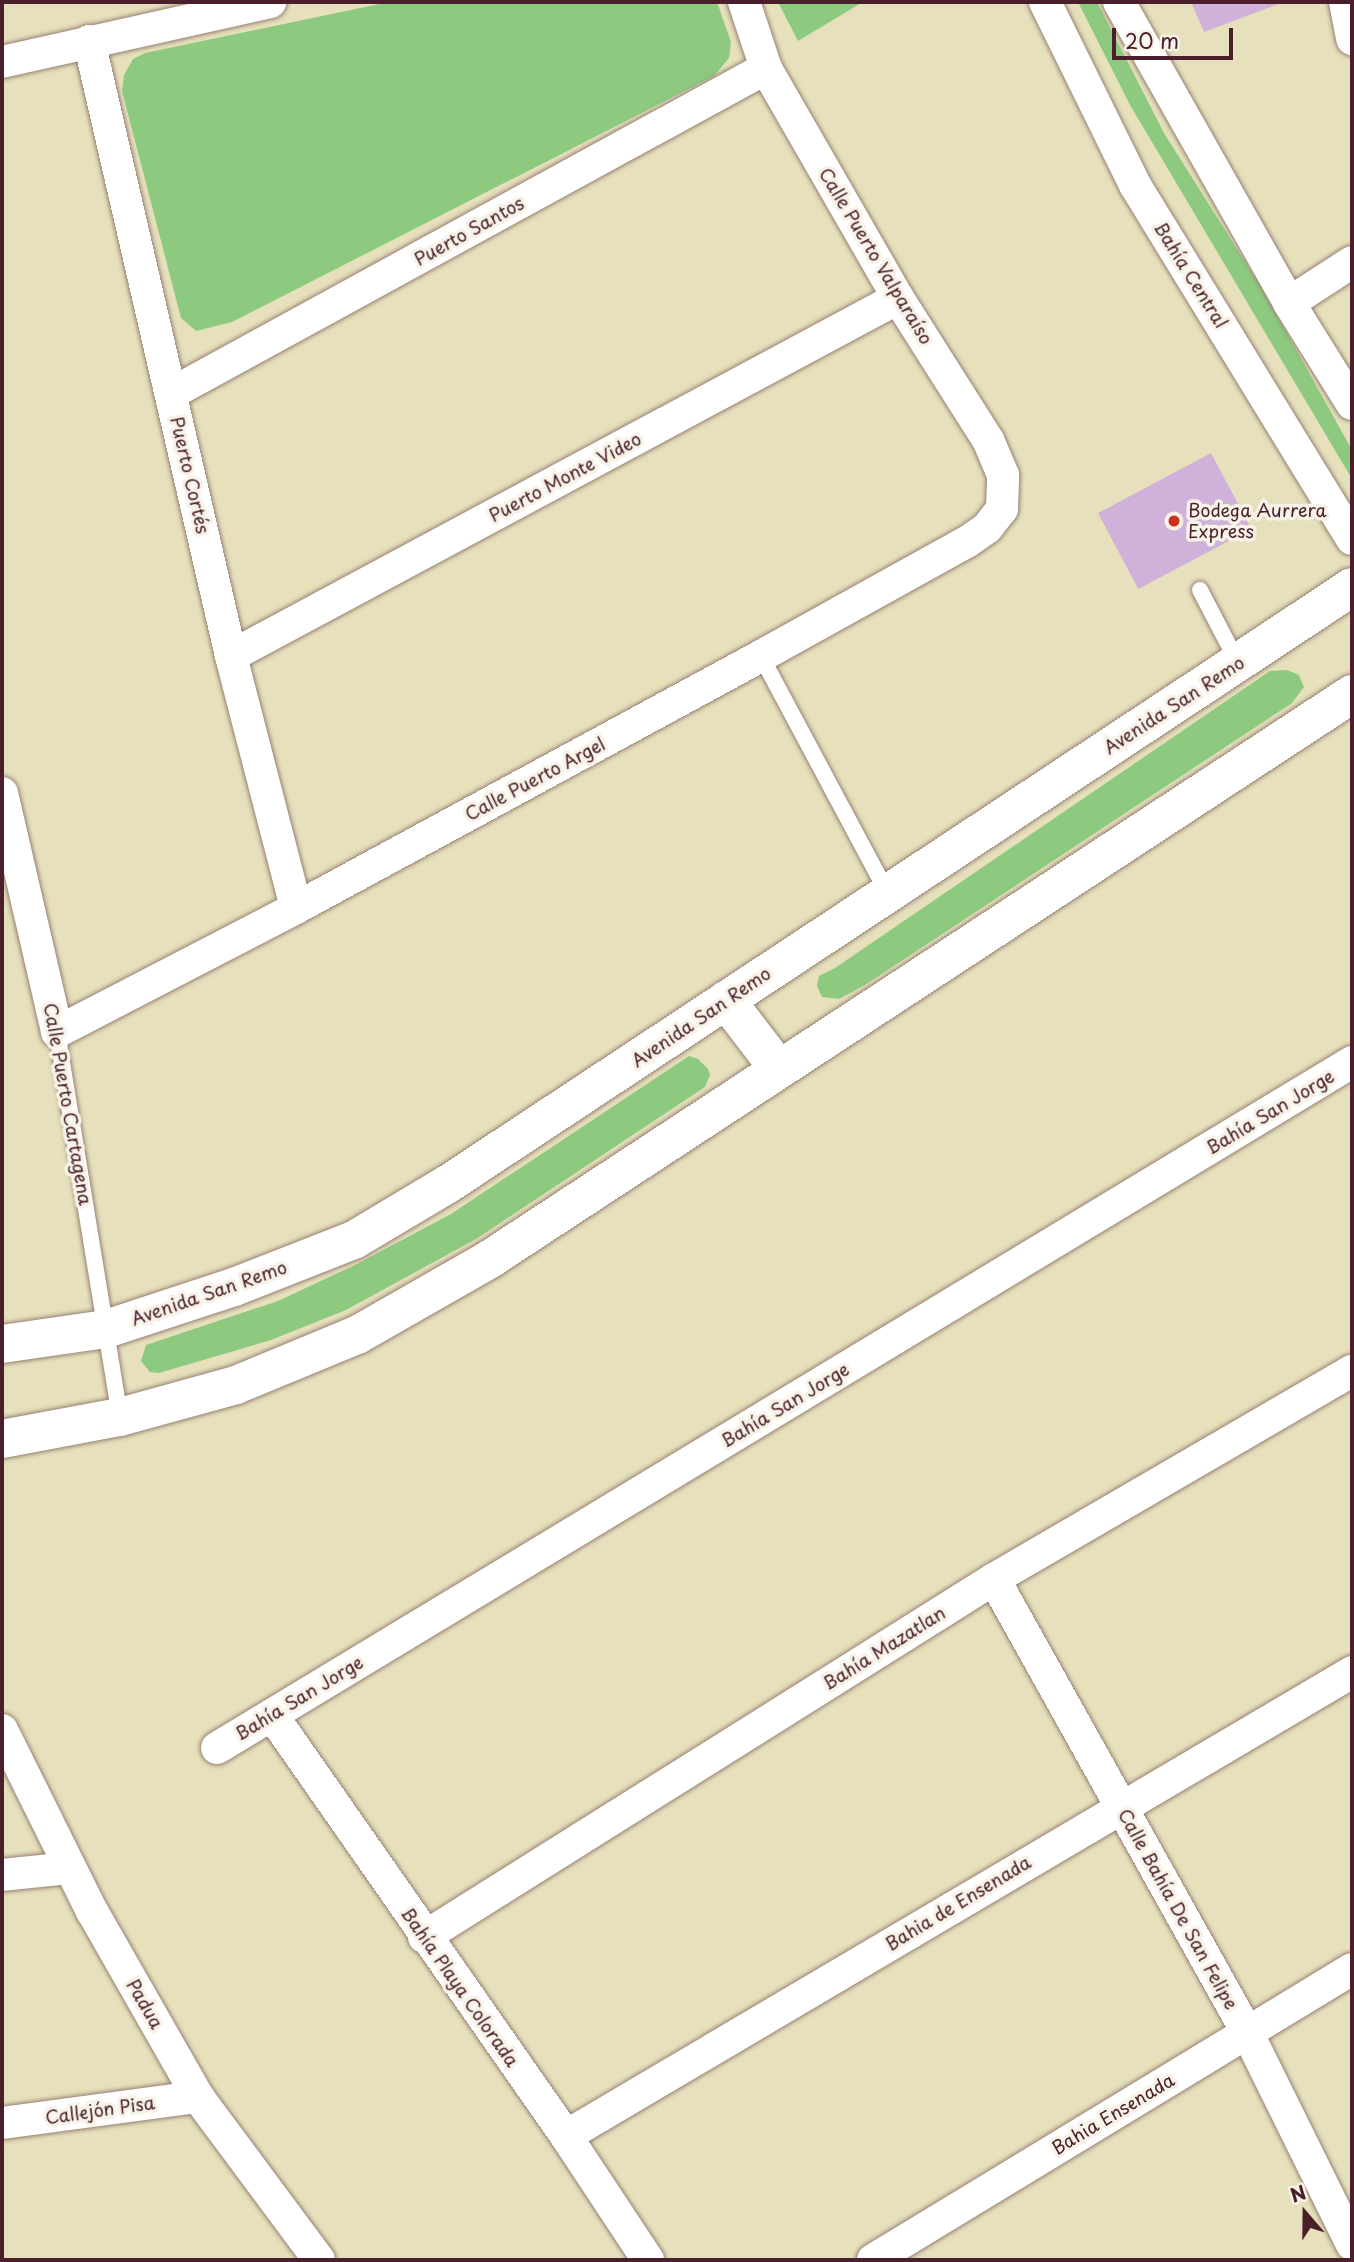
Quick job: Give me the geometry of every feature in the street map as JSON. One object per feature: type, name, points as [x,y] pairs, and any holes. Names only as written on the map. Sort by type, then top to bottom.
[{"type":"street","points":[[2,62],[270,2]]},
{"type":"street","name":"Calle Puerto Valparaíso","points":[[744,2],[766,68],[898,298],[988,439],[1003,475],[1002,509]]},
{"type":"street","name":"Bahía Central","points":[[1045,2],[1135,185],[1352,538]]},
{"type":"street","points":[[1119,2],[1289,303],[1352,404]]},
{"type":"street","points":[[1345,2],[1352,40]]},
{"type":"street","name":"Puerto Cortés","points":[[89,41],[231,656],[296,908]]},
{"type":"street","name":"Puerto Santos","points":[[172,393],[766,68]]},
{"type":"street","points":[[1289,303],[1352,262]]},
{"type":"street","name":"Puerto Monte Video","points":[[231,656],[898,298]]},
{"type":"street","name":"Calle Puerto Argel","points":[[57,1032],[296,908],[967,542],[987,528],[1002,509]]},
{"type":"street","name":"Avenida San Remo","points":[[2,1344],[106,1329],[234,1287],[354,1240],[448,1185],[1352,587]]},
{"type":"street","points":[[2,1439],[120,1417],[236,1385],[357,1335],[490,1259],[1352,694]]},
{"type":"street","name":"Calle Puerto Cartagena","points":[[2,793],[57,1032]]},
{"type":"street","points":[[726,1000],[778,1068]]},
{"type":"street","name":"Bahía San Jorge","points":[[217,1748],[1352,1062]]},
{"type":"street","name":"Bahía Mazatlan","points":[[424,1937],[994,1579],[1352,1371]]},
{"type":"street","name":"Calle Bahía De San Felipe","points":[[994,1579],[1247,2032],[1352,2244]]},
{"type":"street","name":"Bahia de Ensenada","points":[[566,2136],[1352,1672]]},
{"type":"street","name":"Bahía Playa Colorada","points":[[271,1715],[566,2136],[648,2260]]},
{"type":"street","name":"Padua","points":[[2,1730],[70,1868],[198,2097],[319,2260]]},
{"type":"street","points":[[2,1875],[70,1868]]},
{"type":"street","name":"Bahia Ensenada","points":[[873,2260],[1352,1969]]},
{"type":"street","name":"Callejón Pisa","points":[[2,2123],[198,2097]]},
{"type":"lane","points":[[1200,590],[1238,663]]},
{"type":"lane","points":[[761,656],[888,894]]},
{"type":"lane","name":"Calle Puerto Cartagena","points":[[57,1032],[120,1417]]},
{"type":"green space","points":[[389,2],[717,2],[731,42],[729,58],[714,76],[232,322],[196,331],[181,318],[122,91],[124,75],[133,59],[145,53]]},
{"type":"green space","points":[[778,2],[863,2],[798,41]]},
{"type":"green space","points":[[1078,2],[1097,2],[1164,133],[1264,292],[1352,450],[1352,479],[1130,105]]},
{"type":"green space","points":[[1287,670],[1299,675],[1304,687],[1292,703],[865,985],[839,999],[822,997],[817,986],[819,976],[835,968],[1270,671]]},
{"type":"green space","points":[[689,1056],[698,1059],[708,1069],[710,1075],[705,1087],[476,1239],[346,1310],[271,1340],[159,1373],[150,1372],[141,1361],[146,1345],[278,1301],[355,1265],[451,1214]]},
{"type":"building","points":[[1191,2],[1284,2],[1204,32]]},
{"type":"building","name":"Bodega Aurrera Express","points":[[1211,453],[1251,529],[1138,589],[1098,513]]},
{"type":"place","name":"Bodega Aurrera Express","points":[[1174,521]]}]
